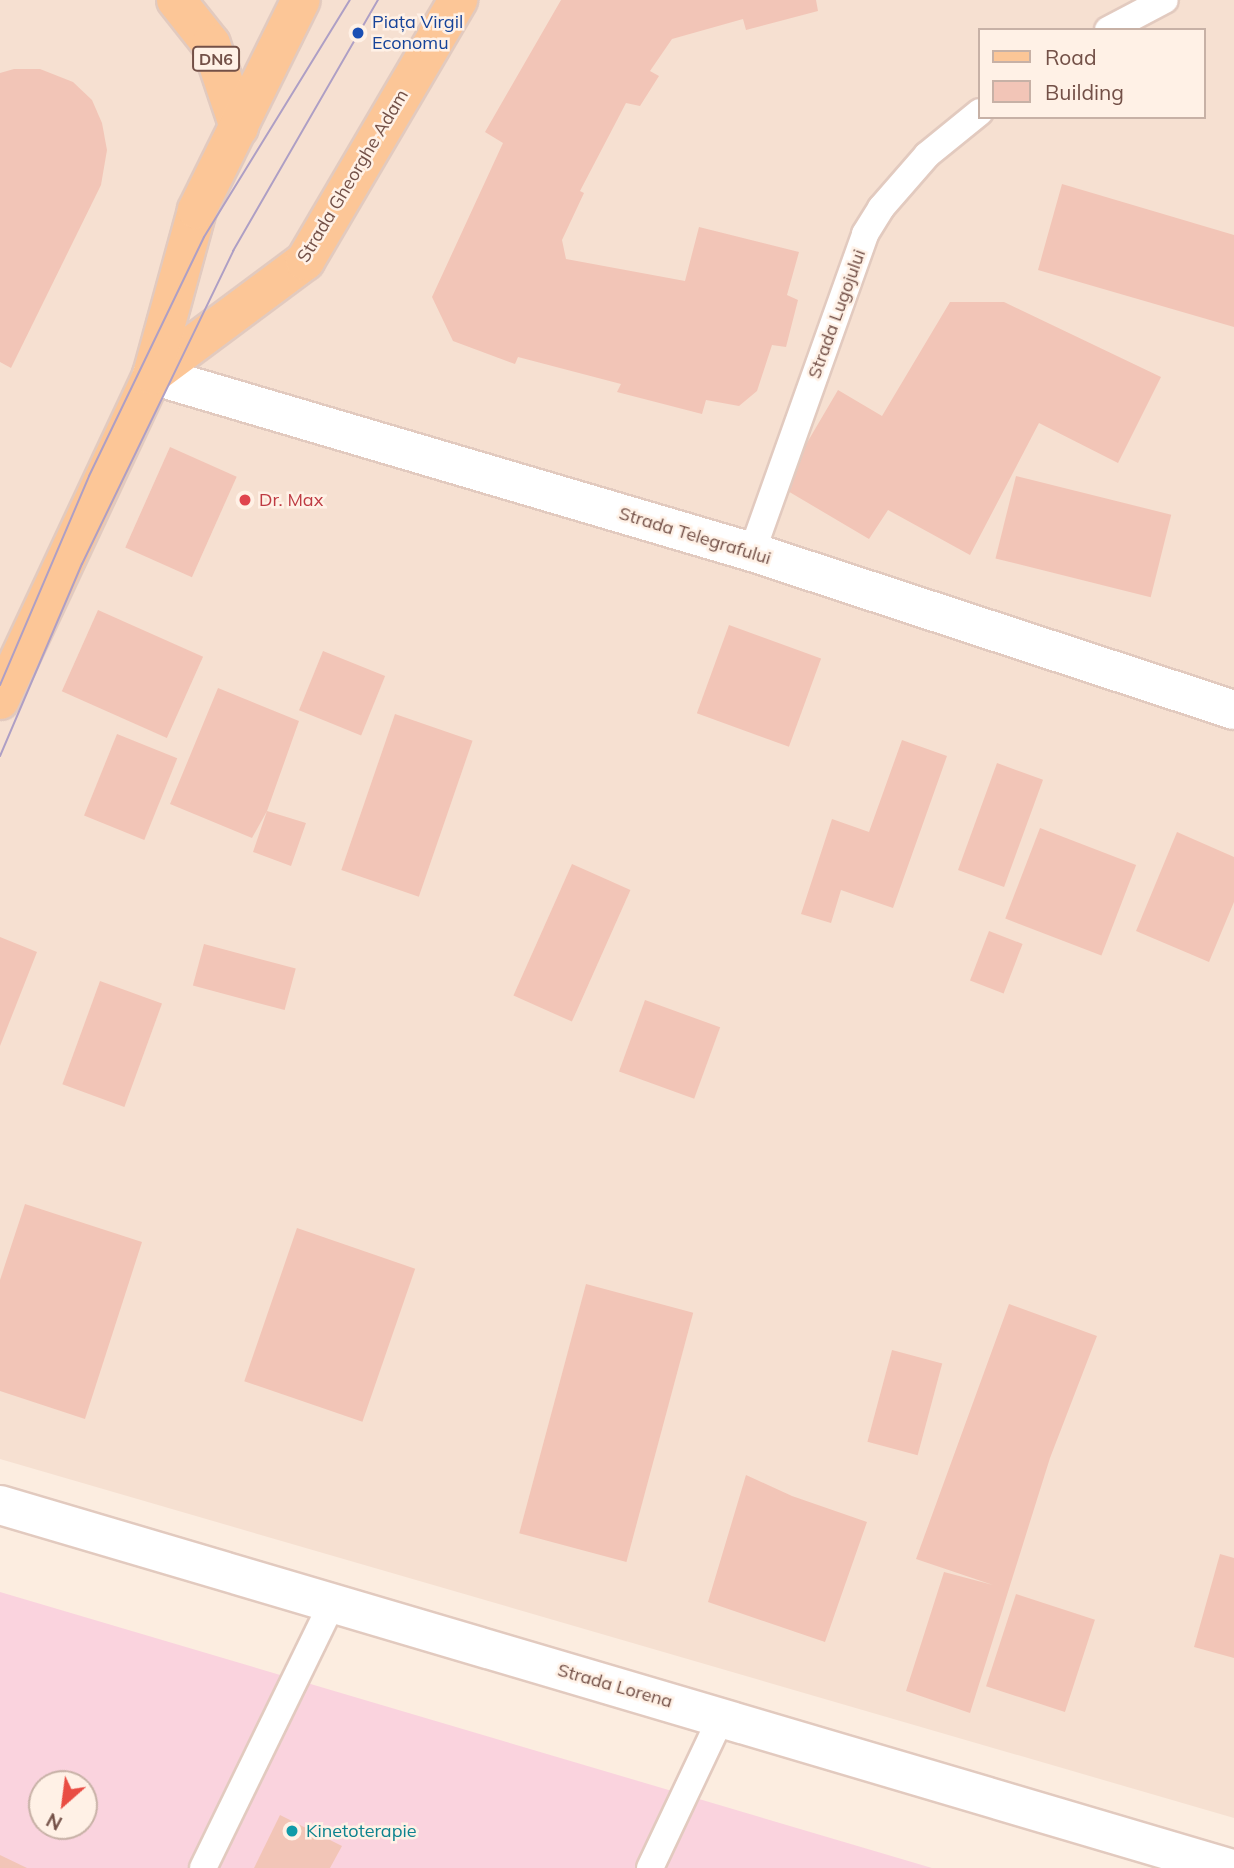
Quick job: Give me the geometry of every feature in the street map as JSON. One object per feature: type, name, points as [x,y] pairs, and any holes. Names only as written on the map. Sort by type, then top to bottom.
[{"type":"main road","name":"DN6","points":[[176,0],[211,44],[239,127]]},
{"type":"main road","name":"Strada Gheorghe Adam","points":[[0,700],[152,375],[197,210],[302,0]]},
{"type":"main road","name":"Strada Gheorghe Adam","points":[[152,375],[305,261],[458,0]]},
{"type":"street","name":"Strada Telegrafului","points":[[152,375],[752,552],[1234,710]]},
{"type":"street","name":"Strada Lorena","points":[[0,1505],[1228,1868]]},
{"type":"lane","points":[[1112,28],[1165,0]]},
{"type":"lane","name":"Strada Lugojului","points":[[752,552],[866,234],[881,208],[928,155],[978,113]]},
{"type":"lane","points":[[203,1868],[332,1603]]},
{"type":"lane","points":[[650,1868],[721,1718]]},
{"type":"shaded area","points":[[0,0],[1234,0],[1234,1818],[0,1459]]},
{"type":"shaded area","points":[[0,1592],[932,1868],[0,1868]]},
{"type":"building","points":[[561,0],[816,0],[818,11],[746,30],[743,19],[672,39],[650,71],[659,76],[640,106],[626,103],[580,191],[584,193],[562,240],[566,259],[685,281],[699,227],[799,252],[787,295],[798,300],[786,347],[772,345],[757,391],[739,406],[706,400],[702,414],[617,392],[621,384],[518,357],[515,364],[453,341],[432,297],[503,143],[485,132]]},
{"type":"building","points":[[14,69],[40,69],[73,82],[92,100],[102,123],[107,150],[101,185],[11,368],[0,362],[0,73]]},
{"type":"building","points":[[1062,184],[1234,235],[1234,327],[1038,270]]},
{"type":"building","points":[[950,302],[1004,302],[1161,377],[1118,463],[1039,423],[970,555],[888,510],[869,539],[781,487],[838,390],[882,416]]},
{"type":"building","points":[[170,447],[237,477],[192,577],[125,547]]},
{"type":"building","points":[[1016,476],[1171,515],[1151,597],[995,558]]},
{"type":"building","points":[[98,610],[203,657],[167,738],[62,691]]},
{"type":"building","points":[[729,625],[821,659],[789,747],[697,713]]},
{"type":"building","points":[[323,651],[385,676],[361,735],[299,710]]},
{"type":"building","points":[[218,688],[299,721],[267,811],[252,838],[170,804]]},
{"type":"building","points":[[395,714],[473,741],[419,897],[341,870]]},
{"type":"building","points":[[117,734],[177,758],[144,840],[84,816]]},
{"type":"building","points":[[902,740],[947,756],[893,908],[841,890],[831,923],[801,914],[832,819],[869,832]]},
{"type":"building","points":[[997,763],[1043,780],[1004,887],[958,870]]},
{"type":"building","points":[[267,811],[306,823],[291,866],[253,852]]},
{"type":"building","points":[[1040,828],[1136,865],[1101,955],[1005,919]]},
{"type":"building","points":[[1177,832],[1234,857],[1234,902],[1209,962],[1136,931]]},
{"type":"building","points":[[572,864],[630,890],[572,1022],[513,996]]},
{"type":"building","points":[[989,931],[1023,944],[1004,993],[970,980]]},
{"type":"building","points":[[0,937],[37,952],[0,1046]]},
{"type":"building","points":[[204,944],[296,969],[285,1010],[193,986]]},
{"type":"building","points":[[100,981],[162,1004],[124,1107],[62,1084]]},
{"type":"building","points":[[645,1000],[720,1027],[694,1099],[619,1071]]},
{"type":"building","points":[[25,1204],[142,1242],[85,1419],[0,1391],[0,1280]]},
{"type":"building","points":[[297,1228],[415,1269],[362,1422],[244,1381]]},
{"type":"building","points":[[586,1284],[693,1313],[626,1562],[519,1533]]},
{"type":"building","points":[[1009,1304],[1097,1336],[1050,1458],[970,1713],[906,1691],[944,1572],[993,1585],[916,1559]]},
{"type":"building","points":[[892,1350],[942,1363],[918,1455],[867,1442]]},
{"type":"building","points":[[746,1475],[792,1496],[867,1522],[825,1642],[708,1602]]},
{"type":"building","points":[[1220,1554],[1234,1558],[1234,1658],[1194,1647]]},
{"type":"building","points":[[1016,1594],[1095,1620],[1065,1712],[986,1686]]},
{"type":"building","name":"Kinetoterapie","points":[[280,1815],[342,1846],[330,1868],[254,1868]]},
{"type":"building","points":[[0,1855],[27,1868],[0,1868]]},
{"type":"tram line","points":[[0,685],[89,476],[204,237],[350,0]]},
{"type":"tram line","points":[[0,756],[82,564],[233,251],[378,0]]},
{"type":"place","name":"Piața Virgil Economu","points":[[358,33]]},
{"type":"place","name":"Dr. Max","points":[[245,500]]},
{"type":"place","name":"Kinetoterapie","points":[[292,1831]]}]
